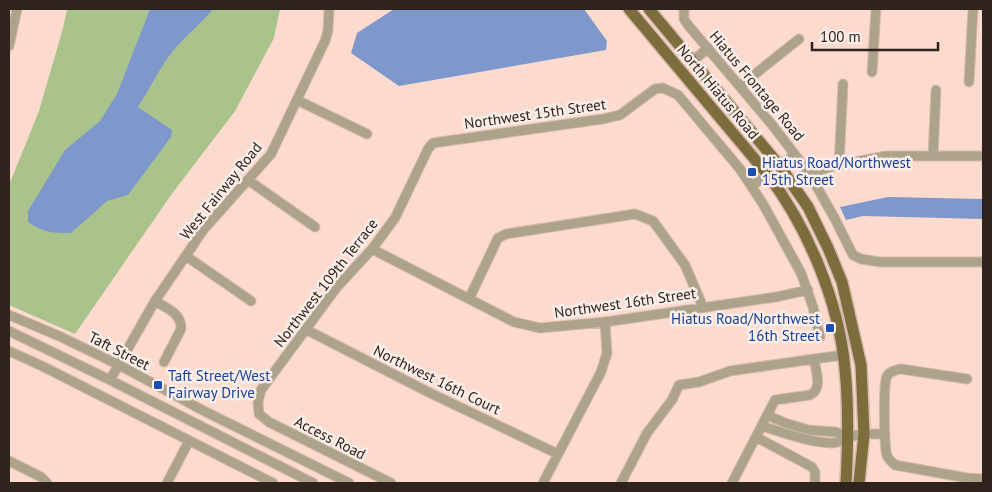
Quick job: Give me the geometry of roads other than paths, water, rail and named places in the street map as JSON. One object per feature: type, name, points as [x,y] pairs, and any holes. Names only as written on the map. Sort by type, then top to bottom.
[{"type":"main road","name":"North Hiatus Road","points":[[629,9],[768,175],[783,195],[795,216],[823,278],[838,326],[848,397],[846,483]]},
{"type":"main road","name":"North Hiatus Road","points":[[649,9],[694,60],[779,165],[808,207],[828,248],[842,282],[860,365],[864,434],[860,483]]},
{"type":"main road","points":[[768,175],[779,165]]},
{"type":"street","points":[[9,46],[11,27],[17,9]]},
{"type":"street","name":"West Fairway Road","points":[[110,380],[154,301],[204,230],[271,154],[325,41],[328,31],[329,9]]},
{"type":"street","points":[[872,72],[876,9]]},
{"type":"street","points":[[969,82],[973,9]]},
{"type":"street","name":"Hiatus Frontage Road","points":[[684,11],[688,25],[740,86],[809,173],[853,255],[857,258],[880,262],[983,262]]},
{"type":"street","points":[[740,86],[799,39]]},
{"type":"street","points":[[694,60],[708,48]]},
{"type":"street","points":[[839,165],[843,84]]},
{"type":"street","name":"Northwest 15th Street","points":[[433,143],[603,119],[620,114],[655,89],[664,88],[678,95],[751,186]]},
{"type":"street","points":[[933,156],[936,90]]},
{"type":"street","points":[[297,100],[367,134]]},
{"type":"street","name":"Northwest 109th Terrace","points":[[259,414],[258,402],[261,390],[337,287],[372,250],[394,218],[428,149],[433,143]]},
{"type":"street","points":[[779,165],[795,154]]},
{"type":"street","points":[[809,173],[886,156],[983,156]]},
{"type":"street","points":[[768,175],[751,186],[801,273],[808,290],[820,337]]},
{"type":"street","points":[[248,180],[315,227]]},
{"type":"street","points":[[468,299],[498,238],[506,234],[635,214],[653,220],[685,265],[703,307]]},
{"type":"street","name":"Northwest 16th Street","points":[[372,250],[514,322],[540,328],[605,322],[776,297],[808,290]]},
{"type":"street","points":[[186,256],[251,301]]},
{"type":"street","points":[[154,301],[178,316],[182,322],[182,328],[164,362]]},
{"type":"street","name":"Taft Street","points":[[9,315],[119,365],[204,411],[349,483]]},
{"type":"street","points":[[543,483],[601,372],[607,354],[605,322]]},
{"type":"street","name":"Northwest 16th Court","points":[[305,329],[558,454]]},
{"type":"street","name":"Taft Street","points":[[9,331],[313,483]]},
{"type":"street","points":[[9,351],[273,483]]},
{"type":"street","points":[[621,483],[647,434],[672,400],[679,385],[699,382],[730,371],[843,355]]},
{"type":"street","points":[[732,483],[775,400],[814,393],[817,386],[814,359]]},
{"type":"street","points":[[967,379],[901,369],[891,372],[887,377],[885,386],[887,455],[895,465],[967,478],[983,479]]},
{"type":"street","name":"Access Road","points":[[259,414],[269,422],[391,483]]},
{"type":"street","points":[[767,415],[809,430],[836,432],[848,437]]},
{"type":"street","points":[[762,426],[790,436],[826,442],[838,442],[848,437],[864,434],[885,434]]},
{"type":"street","points":[[756,437],[812,467],[815,472],[815,483]]},
{"type":"street","points":[[167,483],[189,441]]},
{"type":"street","points":[[9,462],[41,477],[48,483]]},
{"type":"water","points":[[150,9],[213,9],[168,58],[138,107],[172,130],[171,137],[128,195],[107,201],[71,233],[49,232],[34,226],[28,222],[28,211],[65,150],[100,121],[117,94]]},
{"type":"water","points":[[394,9],[584,9],[607,41],[606,50],[399,86],[351,53],[357,33]]},
{"type":"water","points":[[888,197],[983,199],[983,219],[863,216],[846,220],[840,207]]},
{"type":"place","name":"Hiatus Road/Northwest 15th Street","points":[[752,172]]},
{"type":"place","name":"Hiatus Road/Northwest 16th Street","points":[[830,328]]},
{"type":"place","name":"Taft Street/West Fairway Drive","points":[[158,385]]}]
